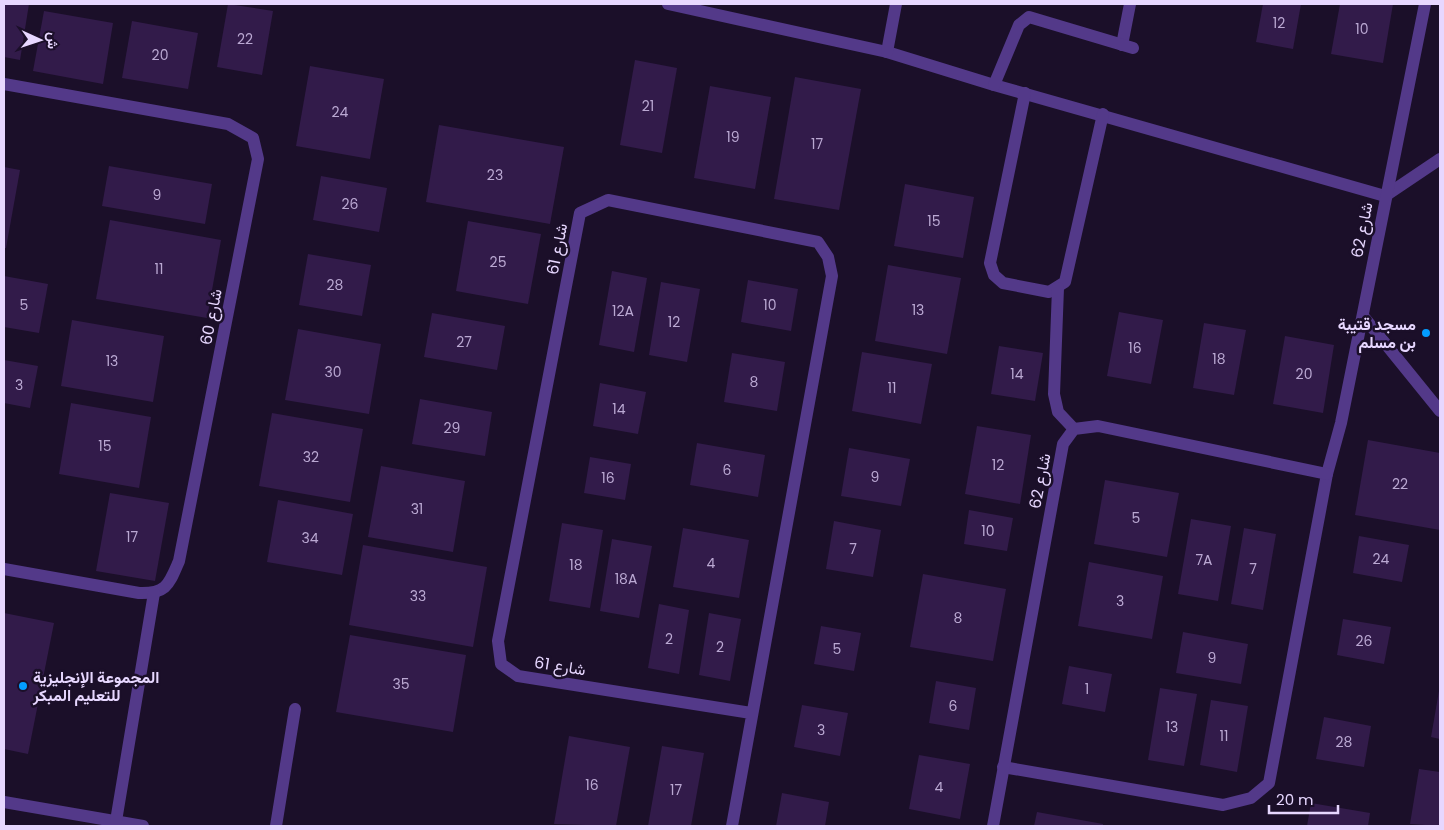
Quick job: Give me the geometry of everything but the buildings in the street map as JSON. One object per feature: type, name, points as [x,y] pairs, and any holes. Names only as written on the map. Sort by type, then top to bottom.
[{"type":"street","points":[[668,4],[887,52],[994,85],[1102,114],[1385,196],[1440,159]]},
{"type":"street","points":[[887,52],[896,4]]},
{"type":"street","points":[[994,85],[1019,25],[1029,18],[1127,46],[1130,4]]},
{"type":"street","name":"شارع 62","points":[[1003,767],[1223,805],[1251,798],[1269,783],[1327,474],[1341,423],[1425,4]]},
{"type":"street","name":"شارع 60","points":[[4,84],[228,124],[253,138],[258,159],[179,561],[168,586],[154,593]]},
{"type":"street","points":[[1025,93],[990,263],[994,275],[1003,283],[1049,292],[1065,282],[1102,114]]},
{"type":"street","name":"شارع 61","points":[[732,826],[751,713],[832,276],[828,257],[818,242],[608,200],[580,213],[498,640],[501,664],[518,676],[751,713]]},
{"type":"street","points":[[1058,288],[1054,394],[1058,412],[1074,429],[1098,426],[1327,474]]},
{"type":"street","points":[[1363,316],[1440,411]]},
{"type":"street","name":"شارع 62","points":[[993,826],[1063,444],[1074,429]]},
{"type":"street","points":[[4,568],[138,593],[154,593],[116,821]]},
{"type":"street","points":[[276,826],[294,709]]},
{"type":"street","points":[[4,802],[143,826]]},
{"type":"place","name":"مسجد قتيبة بن مسلم","points":[[1426,333]]},
{"type":"place","name":"المجموعة الإنجليزية للتعليم المبكر","points":[[23,686]]}]
